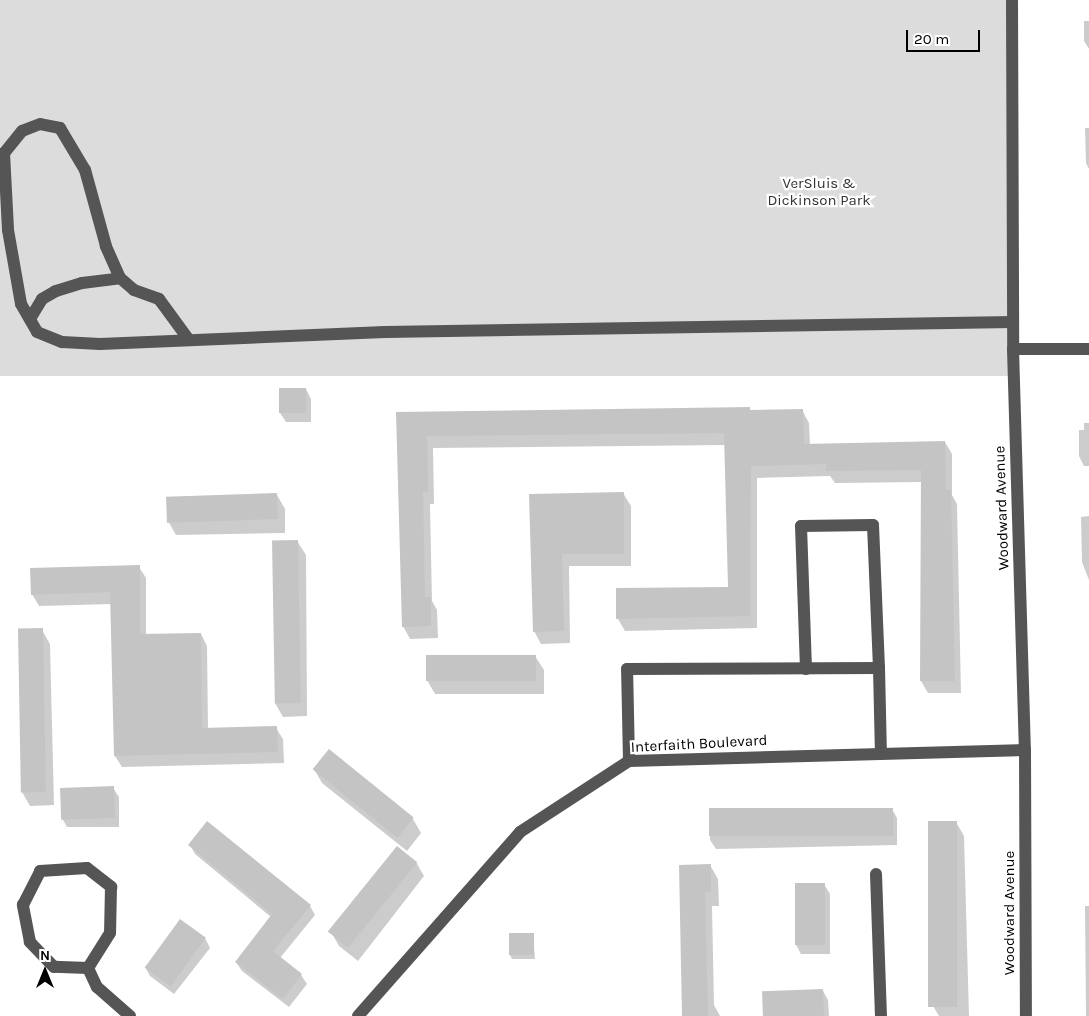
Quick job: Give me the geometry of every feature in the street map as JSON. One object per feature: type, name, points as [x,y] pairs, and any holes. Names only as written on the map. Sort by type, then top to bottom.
[{"type":"street","name":"Woodward Avenue","points":[[1012,0],[1014,349],[1025,750],[1026,1016]]},
{"type":"street","points":[[189,340],[159,299],[134,290],[120,278],[106,246],[86,170],[72,144],[60,128],[40,124],[22,131],[4,153],[8,230],[21,304],[38,332],[62,342],[189,340],[385,332],[1014,322]]},
{"type":"street","points":[[30,319],[42,299],[56,291],[82,283],[120,278]]},
{"type":"street","points":[[1014,349],[1089,349]]},
{"type":"street","points":[[806,668],[801,526],[873,525],[881,753]]},
{"type":"street","points":[[629,761],[627,669],[879,668]]},
{"type":"street","name":"Interfaith Boulevard","points":[[358,1016],[520,832],[629,761],[1025,750]]},
{"type":"street","points":[[87,868],[111,887],[110,933],[88,968],[54,967],[30,942],[23,905],[40,870],[87,868]]},
{"type":"street","points":[[876,874],[880,1016]]},
{"type":"street","points":[[88,968],[97,987],[130,1016]]},
{"type":"green space","name":"VerSluis & Dickinson Park","points":[[0,0],[1011,0],[1011,376],[0,376]]},
{"type":"building","points":[[279,388],[306,388],[306,413],[279,413]]},
{"type":"building","points":[[750,407],[750,410],[803,409],[804,444],[945,441],[946,490],[951,490],[955,681],[920,681],[921,470],[826,471],[826,464],[751,466],[750,616],[616,619],[616,588],[728,587],[724,433],[427,436],[428,492],[423,492],[425,597],[431,597],[431,626],[402,627],[396,412]]},
{"type":"building","points":[[624,492],[624,554],[562,554],[564,631],[533,632],[529,494]]},
{"type":"building","points":[[277,493],[278,519],[167,523],[166,497]]},
{"type":"building","points":[[272,540],[298,540],[301,703],[275,703]]},
{"type":"building","points":[[140,565],[140,634],[201,633],[202,728],[277,726],[278,752],[114,756],[110,592],[31,595],[30,568]]},
{"type":"building","points":[[18,628],[43,628],[46,792],[21,792]]},
{"type":"building","points":[[426,655],[536,655],[536,681],[426,681]]},
{"type":"building","points":[[329,749],[414,818],[397,838],[313,769]]},
{"type":"building","points":[[114,786],[115,818],[61,820],[60,788]]},
{"type":"building","points":[[709,808],[893,808],[893,836],[709,836]]},
{"type":"building","points":[[207,821],[311,905],[273,951],[302,974],[283,999],[235,962],[272,914],[188,845]]},
{"type":"building","points":[[928,821],[957,821],[957,1007],[928,1007]]},
{"type":"building","points":[[397,846],[417,862],[348,948],[328,931]]},
{"type":"building","points":[[711,864],[711,892],[705,892],[708,1016],[682,1016],[679,865]]},
{"type":"building","points":[[795,883],[825,883],[825,945],[795,945]]},
{"type":"building","points":[[180,919],[206,938],[171,986],[145,968]]},
{"type":"building","points":[[509,933],[534,933],[534,955],[509,955]]},
{"type":"building","points":[[823,989],[824,1016],[763,1016],[762,991]]}]
